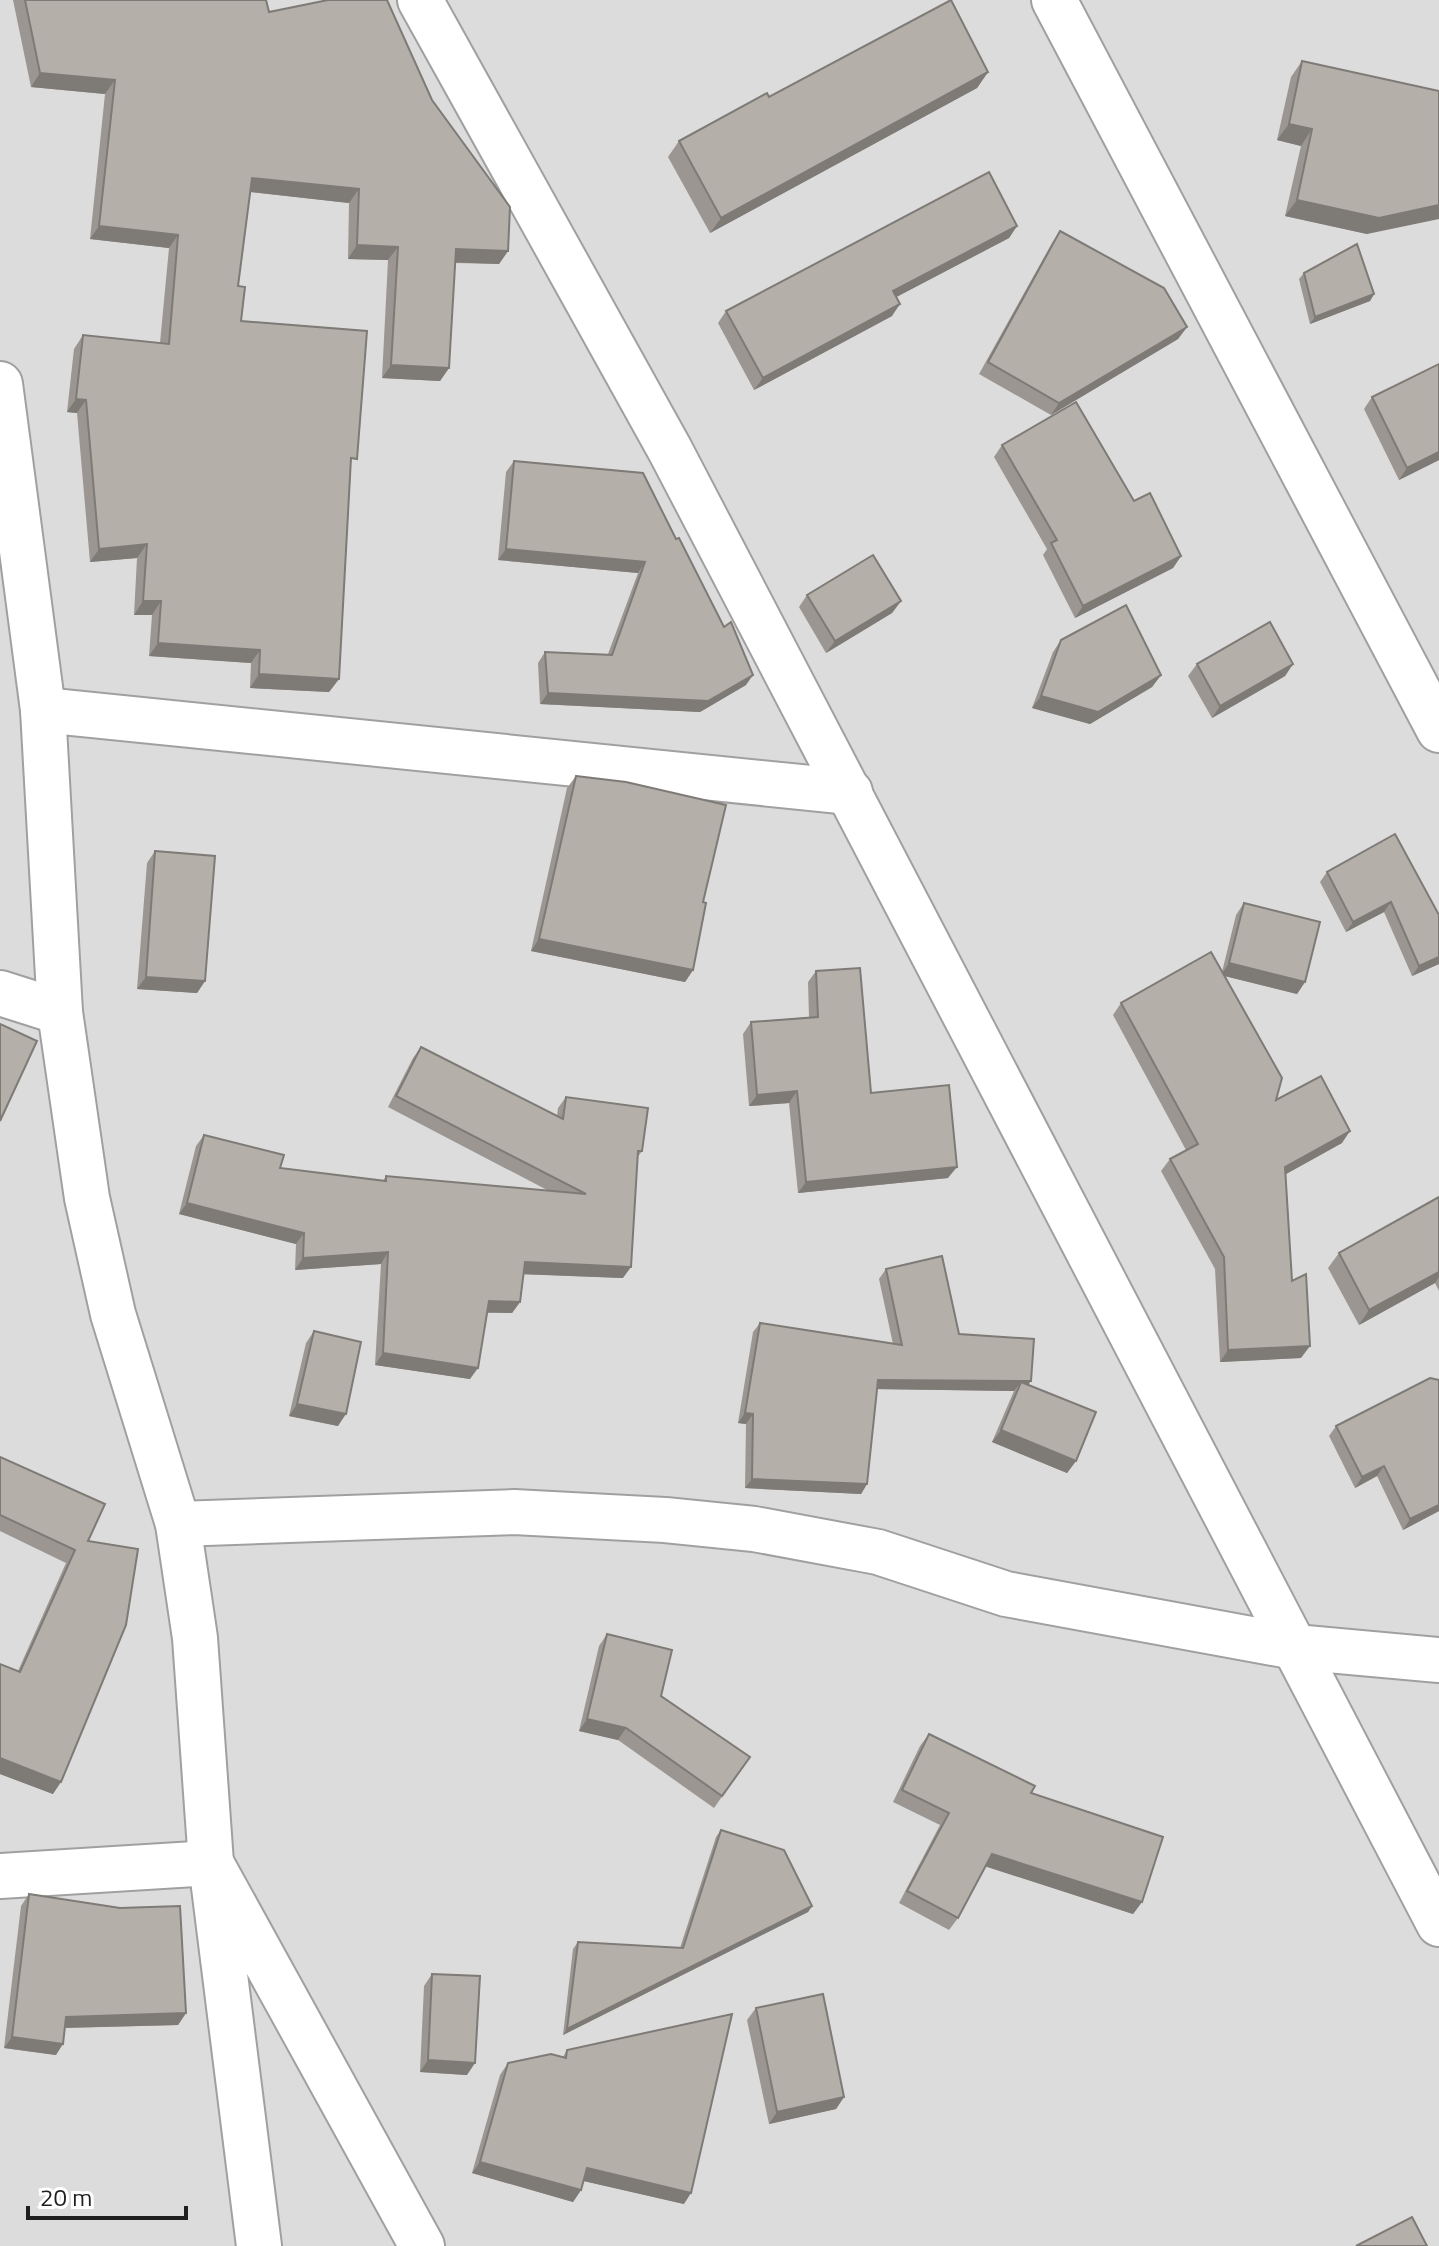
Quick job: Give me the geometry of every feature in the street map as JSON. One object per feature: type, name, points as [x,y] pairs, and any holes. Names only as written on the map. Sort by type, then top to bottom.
[{"type":"street","points":[[420,0],[670,450],[1439,1924]]},
{"type":"street","points":[[1054,0],[1439,730]]},
{"type":"street","points":[[0,384],[43,710],[60,1012],[87,1198],[113,1314],[178,1524],[195,1638],[211,1863],[259,2246]]},
{"type":"street","points":[[43,710],[850,792]]},
{"type":"street","points":[[0,993],[60,1012]]},
{"type":"street","points":[[178,1524],[514,1512],[665,1520],[754,1529],[878,1552],[1006,1594],[1295,1647],[1439,1660]]},
{"type":"street","points":[[0,1876],[211,1863]]},
{"type":"street","points":[[211,1863],[422,2246]]},
{"type":"shaded area","points":[[0,0],[1439,0],[1439,2246],[0,2246]]},
{"type":"building","points":[[25,0],[266,0],[269,12],[328,0],[387,0],[432,100],[510,207],[508,251],[456,249],[449,368],[391,365],[398,247],[357,245],[359,189],[252,178],[238,286],[245,287],[241,321],[367,331],[357,459],[351,458],[339,679],[259,674],[260,650],[158,643],[161,601],[143,601],[147,544],[99,549],[86,400],[76,399],[83,335],[169,344],[178,235],[99,226],[115,80],[40,73]]},
{"type":"building","points":[[951,0],[988,72],[721,218],[679,141]]},
{"type":"building","points":[[1302,61],[1439,91],[1439,205],[1379,218],[1297,200],[1312,129],[1289,124]]},
{"type":"building","points":[[989,172],[1017,226],[893,291],[900,304],[763,378],[726,311]]},
{"type":"building","points":[[1060,231],[1164,288],[1187,327],[1059,403],[988,362]]},
{"type":"building","points":[[1357,244],[1374,294],[1315,317],[1304,273]]},
{"type":"building","points":[[1439,364],[1439,452],[1407,468],[1372,397]]},
{"type":"building","points":[[1076,402],[1134,501],[1150,493],[1181,556],[1083,606],[1051,543],[1057,540],[1002,445]]},
{"type":"building","points":[[514,461],[643,473],[724,627],[731,622],[753,675],[708,701],[548,693],[545,652],[612,655],[645,562],[506,549]]},
{"type":"building","points":[[873,555],[901,601],[835,641],[807,595]]},
{"type":"building","points":[[1126,605],[1161,675],[1098,712],[1041,696],[1061,640]]},
{"type":"building","points":[[1270,622],[1293,664],[1220,706],[1197,664]]},
{"type":"building","points":[[576,776],[626,782],[726,805],[703,902],[706,903],[693,970],[539,939]]},
{"type":"building","points":[[1395,834],[1439,915],[1439,957],[1419,966],[1391,902],[1353,922],[1327,872]]},
{"type":"building","points":[[155,851],[215,856],[205,981],[146,977]]},
{"type":"building","points":[[1244,903],[1320,922],[1305,982],[1229,963]]},
{"type":"building","points":[[1211,952],[1282,1078],[1276,1100],[1321,1076],[1350,1131],[1285,1167],[1292,1281],[1306,1274],[1310,1346],[1228,1350],[1224,1257],[1170,1159],[1198,1144],[1121,1003]]},
{"type":"building","points":[[860,968],[871,1093],[949,1085],[957,1167],[806,1182],[797,1091],[757,1095],[751,1022],[818,1017],[816,971]]},
{"type":"building","points":[[0,1024],[37,1041],[0,1121]]},
{"type":"building","points":[[421,1047],[563,1119],[566,1097],[648,1108],[642,1151],[638,1151],[631,1267],[525,1262],[520,1302],[489,1301],[478,1368],[383,1353],[388,1252],[303,1258],[304,1233],[187,1203],[204,1135],[284,1155],[280,1168],[386,1181],[386,1176],[586,1194],[396,1096]]},
{"type":"building","points":[[1439,1197],[1439,1272],[1369,1310],[1339,1253]]},
{"type":"building","points":[[942,1256],[959,1334],[1034,1339],[1031,1381],[878,1380],[867,1484],[752,1479],[753,1414],[745,1413],[760,1323],[902,1345],[886,1269]]},
{"type":"building","points":[[314,1331],[361,1342],[346,1414],[297,1404]]},
{"type":"building","points":[[1430,1378],[1439,1380],[1439,1505],[1410,1519],[1384,1466],[1362,1477],[1336,1426]]},
{"type":"building","points":[[1021,1382],[1096,1412],[1076,1461],[1001,1430]]},
{"type":"building","points":[[0,1457],[105,1504],[88,1541],[138,1549],[126,1625],[61,1782],[0,1758],[0,1664],[20,1672],[75,1550],[0,1515]]},
{"type":"building","points":[[607,1634],[672,1650],[661,1696],[750,1757],[722,1796],[626,1728],[587,1719]]},
{"type":"building","points":[[929,1734],[1035,1786],[1031,1793],[1163,1837],[1142,1902],[992,1854],[958,1918],[907,1891],[949,1813],[902,1790]]},
{"type":"building","points":[[721,1830],[784,1850],[812,1906],[567,2029],[578,1942],[683,1948]]},
{"type":"building","points":[[29,1894],[120,1908],[180,1906],[186,2013],[66,2017],[63,2044],[12,2037]]},
{"type":"building","points":[[432,1974],[480,1976],[475,2063],[428,2060]]},
{"type":"building","points":[[823,1994],[844,2097],[777,2112],[756,2008]]},
{"type":"building","points":[[732,2014],[691,2193],[587,2168],[581,2190],[480,2162],[508,2063],[551,2054],[566,2058],[567,2050]]},
{"type":"building","points":[[1412,2217],[1427,2246],[1356,2246]]}]
